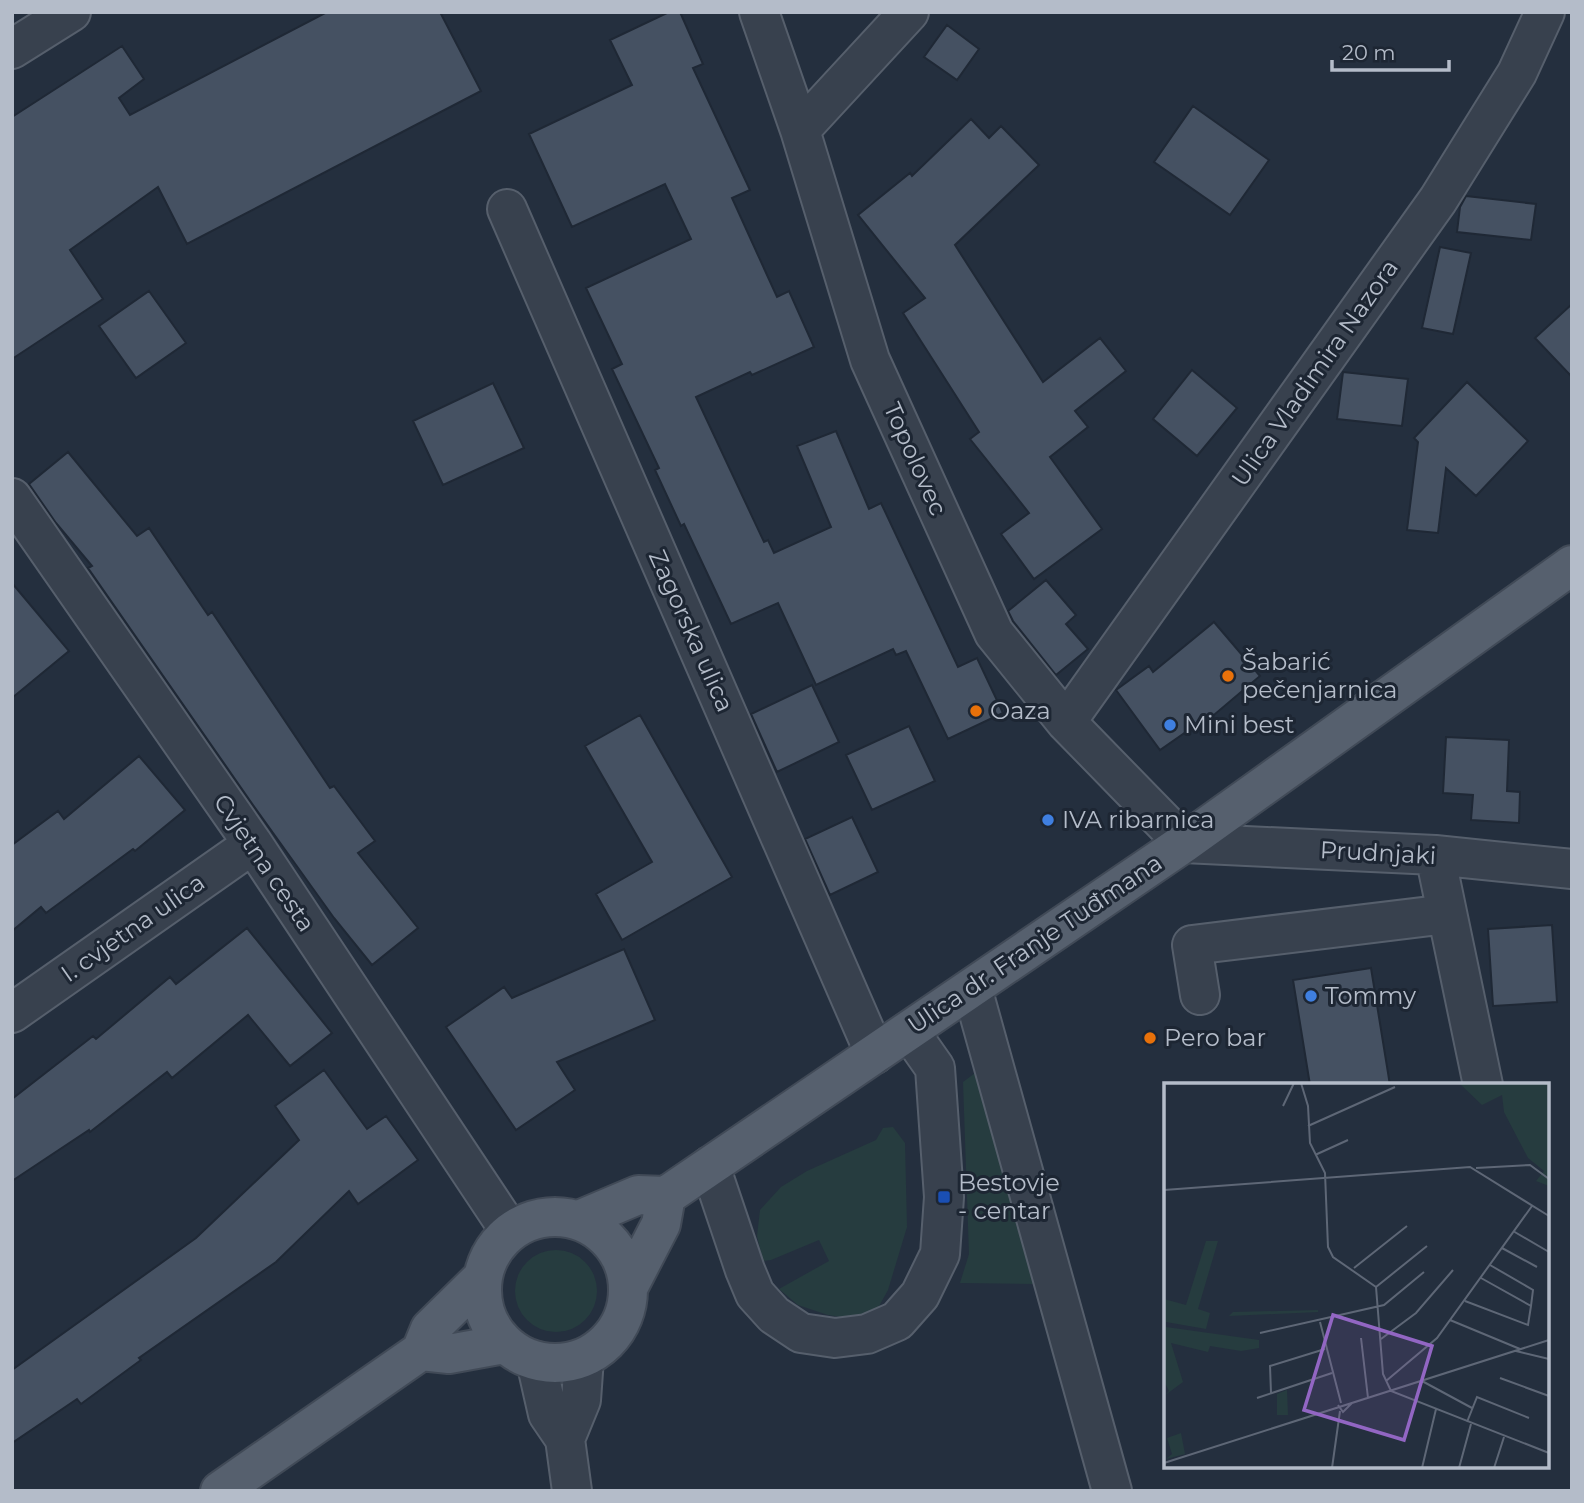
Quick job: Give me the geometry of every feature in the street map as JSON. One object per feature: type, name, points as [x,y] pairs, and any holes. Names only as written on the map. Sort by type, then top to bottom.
[{"type":"main road","name":"Ulica dr. Franje Tuđmana","points":[[666,1196],[1184,843],[1572,565]]},
{"type":"main road","points":[[579,1220],[638,1195],[666,1196],[661,1224],[629,1286]]},
{"type":"main road","points":[[421,1351],[449,1354],[520,1353],[560,1364],[584,1358],[603,1346],[618,1329],[627,1309],[629,1286],[625,1265],[614,1245],[599,1230],[579,1220],[555,1216],[531,1220],[510,1231],[497,1245],[487,1261],[481,1279],[482,1303],[490,1325],[520,1353]]},
{"type":"main road","points":[[220,1491],[421,1351],[430,1329],[481,1279]]},
{"type":"street","points":[[12,49],[71,12]]},
{"type":"street","name":"Topolovec","points":[[759,12],[800,130],[870,360],[993,633],[1066,723],[1184,843]]},
{"type":"street","points":[[800,130],[909,12]]},
{"type":"street","name":"Ulica Vladimira Nazora","points":[[1066,723],[1438,200],[1517,73],[1545,12]]},
{"type":"street","name":"Zagorska ulica","points":[[507,209],[874,1054]]},
{"type":"street","name":"Cvjetna cesta","points":[[18,518],[253,844],[510,1231]]},
{"type":"street","name":"Prudnjaki","points":[[1184,843],[1435,855],[1572,869]]},
{"type":"street","name":"I. cvjetna ulica","points":[[12,1013],[253,844]]},
{"type":"street","points":[[1435,855],[1483,1083]]},
{"type":"street","points":[[1200,995],[1192,945],[1447,914]]},
{"type":"street","points":[[972,988],[1112,1491]]},
{"type":"street","points":[[710,1166],[755,1294],[774,1315],[801,1332],[835,1338],[867,1334],[897,1321],[920,1295],[940,1254],[944,1197],[935,1068],[909,1031]]},
{"type":"street","points":[[520,1353],[548,1414],[565,1439],[572,1491]]},
{"type":"street","points":[[565,1439],[581,1400],[584,1358]]},
{"type":"green space","points":[[975,1073],[1034,1284],[960,1283],[969,1254],[963,1082]]},
{"type":"green space","points":[[893,1127],[905,1143],[907,1227],[888,1290],[878,1308],[853,1319],[828,1315],[798,1305],[779,1289],[829,1261],[819,1240],[763,1261],[757,1236],[760,1210],[781,1187],[807,1171],[876,1140],[883,1128]]},
{"type":"green space","points":[[556,1250],[572,1253],[585,1262],[594,1275],[597,1291],[594,1307],[585,1320],[572,1329],[556,1332],[540,1329],[527,1320],[518,1307],[515,1291],[518,1275],[527,1262],[540,1253]]},
{"type":"building","points":[[327,12],[440,12],[481,91],[187,244],[158,187],[70,250],[103,299],[12,359],[12,117],[122,46],[144,79],[119,98],[130,115]]},
{"type":"building","points":[[669,12],[680,12],[703,64],[693,68],[750,190],[732,198],[777,297],[789,291],[814,347],[696,397],[764,542],[768,540],[774,553],[831,527],[797,446],[836,431],[869,509],[881,503],[958,667],[977,658],[1003,713],[948,739],[906,651],[896,655],[893,649],[816,685],[778,603],[731,624],[684,524],[681,526],[655,470],[659,468],[612,369],[622,364],[586,288],[691,239],[665,184],[572,227],[529,134],[632,85],[610,40]]},
{"type":"building","points":[[947,25],[979,49],[957,80],[924,57]]},
{"type":"building","points":[[1193,106],[1269,160],[1230,215],[1154,162]]},
{"type":"building","points":[[971,119],[989,138],[1001,126],[1039,165],[955,245],[1043,382],[1100,338],[1126,371],[1075,411],[1088,427],[1050,457],[1102,529],[1034,579],[1001,534],[1029,513],[970,439],[979,432],[903,313],[925,298],[858,215],[910,173],[912,176]]},
{"type":"building","points":[[1466,196],[1536,204],[1531,240],[1457,232],[1460,207]]},
{"type":"building","points":[[1440,247],[1471,253],[1453,334],[1422,328]]},
{"type":"building","points":[[149,291],[186,343],[136,378],[99,326]]},
{"type":"building","points":[[1572,304],[1572,377],[1535,338]]},
{"type":"building","points":[[1192,370],[1237,408],[1197,456],[1153,419]]},
{"type":"building","points":[[1343,372],[1408,379],[1402,426],[1337,419]]},
{"type":"building","points":[[1467,382],[1528,441],[1476,496],[1446,468],[1438,533],[1407,530],[1418,442],[1414,438]]},
{"type":"building","points":[[493,383],[524,448],[443,485],[413,421]]},
{"type":"building","points":[[68,452],[137,536],[149,528],[208,615],[212,612],[330,788],[334,786],[375,841],[358,853],[418,928],[372,965],[334,918],[253,805],[88,568],[92,566],[56,523],[29,484]]},
{"type":"building","points":[[1046,580],[1076,615],[1066,624],[1088,649],[1056,675],[1008,611]]},
{"type":"building","points":[[12,583],[69,651],[12,698]]},
{"type":"building","points":[[1214,622],[1260,676],[1208,720],[1206,718],[1160,750],[1116,690],[1149,666],[1153,672]]},
{"type":"building","points":[[812,685],[839,742],[777,772],[751,714]]},
{"type":"building","points":[[640,715],[732,877],[622,940],[596,894],[652,862],[585,746]]},
{"type":"building","points":[[909,726],[935,781],[872,810],[846,755]]},
{"type":"building","points":[[1446,737],[1509,740],[1507,791],[1520,792],[1519,823],[1471,820],[1473,795],[1443,793]]},
{"type":"building","points":[[139,756],[185,810],[135,851],[133,849],[46,913],[41,907],[12,931],[12,845],[58,811],[64,819]]},
{"type":"building","points":[[852,817],[878,872],[830,895],[805,839]]},
{"type":"building","points":[[1552,925],[1557,1002],[1493,1006],[1488,929]]},
{"type":"building","points":[[247,928],[332,1033],[290,1066],[248,1015],[172,1078],[167,1072],[90,1132],[89,1130],[12,1181],[12,1099],[93,1036],[96,1039],[170,977],[176,984]]},
{"type":"building","points":[[624,949],[655,1020],[557,1062],[575,1090],[516,1130],[446,1027],[504,987],[512,998]]},
{"type":"building","points":[[1371,968],[1390,1083],[1310,1083],[1293,980]]},
{"type":"building","points":[[324,1070],[367,1129],[386,1116],[418,1160],[358,1204],[349,1191],[276,1262],[139,1358],[141,1360],[81,1404],[77,1399],[12,1443],[12,1370],[196,1238],[299,1140],[275,1106]]},
{"type":"place","name":"Šabarić pečenjarnica","points":[[1228,676]]},
{"type":"place","name":"Oaza","points":[[976,711]]},
{"type":"place","name":"Mini best","points":[[1170,725]]},
{"type":"place","name":"IVA ribarnica","points":[[1048,820]]},
{"type":"place","name":"Tommy","points":[[1311,996]]},
{"type":"place","name":"Pero bar","points":[[1150,1038]]},
{"type":"place","name":"Bestovje - centar","points":[[944,1197]]}]
